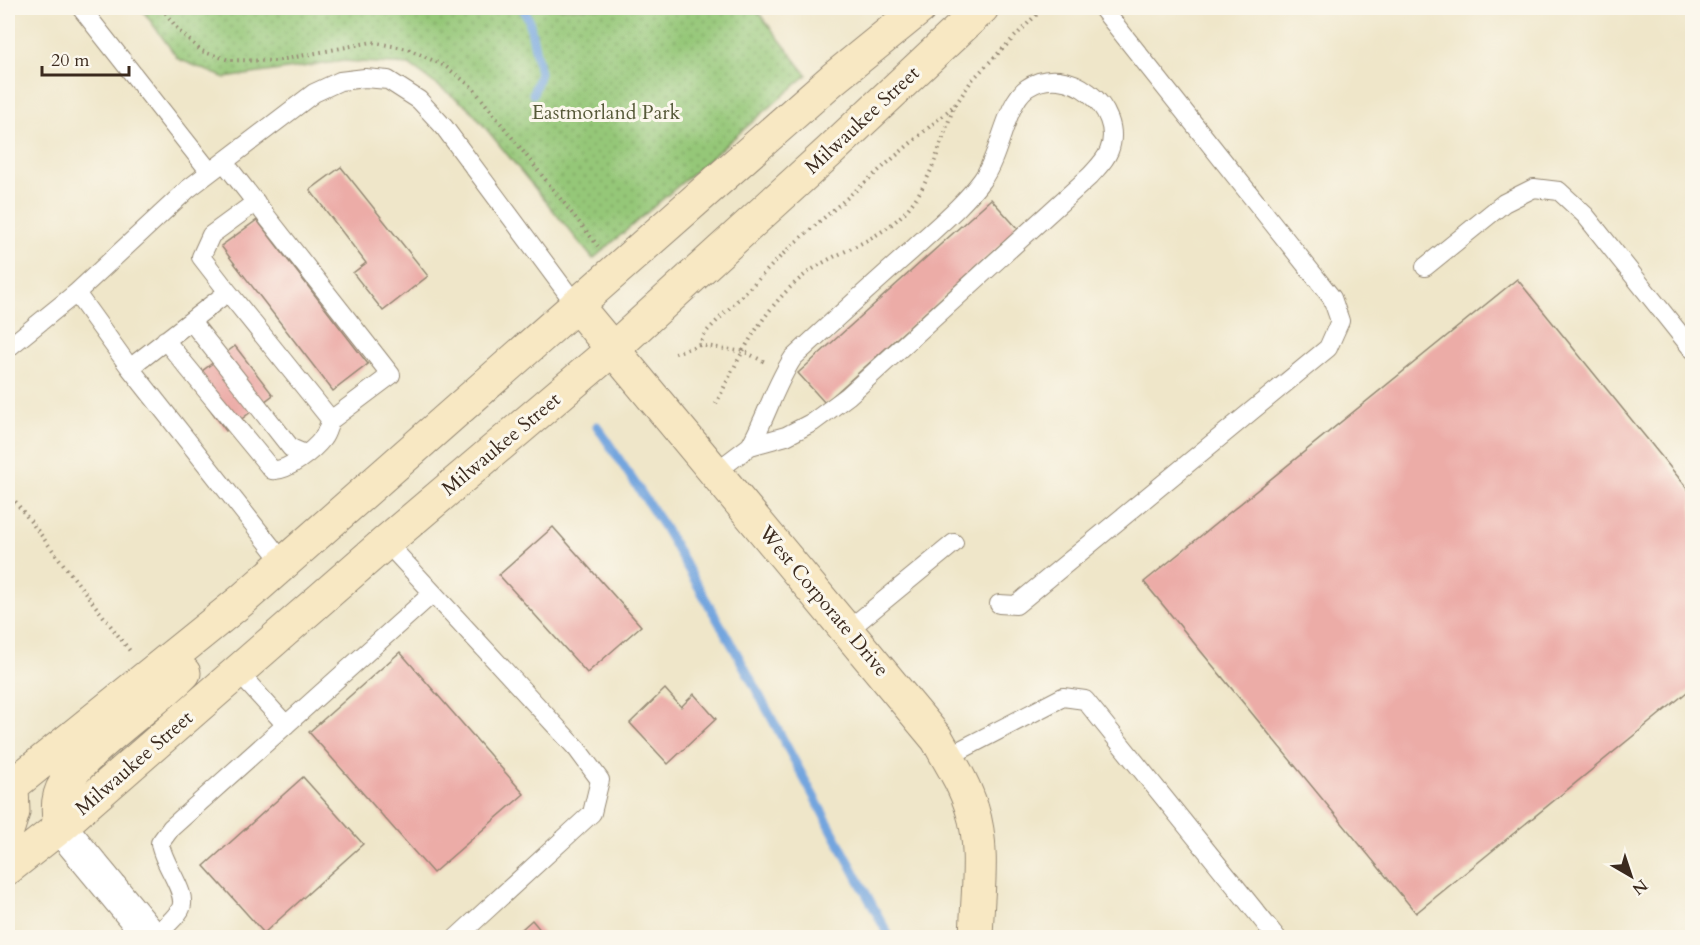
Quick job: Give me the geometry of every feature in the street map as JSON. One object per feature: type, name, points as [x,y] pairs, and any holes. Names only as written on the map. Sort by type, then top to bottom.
[{"type":"street","points":[[8,828],[13,812],[9,785],[274,572],[834,78],[920,8]]},
{"type":"street","name":"Milwaukee Street","points":[[8,868],[60,827],[386,542],[613,349],[830,151],[982,8]]},
{"type":"street","name":"West Corporate Drive","points":[[576,305],[717,471],[938,739],[963,783],[973,812],[978,857],[976,938]]},
{"type":"street","points":[[153,938],[60,827],[58,813],[60,794],[72,773],[87,757],[173,685],[274,572]]},
{"type":"lane","points":[[81,8],[217,167],[256,202],[391,375],[331,420],[324,438],[289,467],[280,471],[266,466],[165,340]]},
{"type":"lane","points":[[999,604],[1016,605],[1328,348],[1340,321],[1332,298],[1102,8]]},
{"type":"lane","points":[[8,348],[76,293],[188,189],[314,93],[340,81],[365,78],[388,80],[419,100],[444,127],[576,305]]},
{"type":"lane","points":[[717,471],[750,446],[786,436],[813,422],[848,396],[1090,176],[1110,148],[1108,122],[1098,99],[1087,89],[1061,80],[1035,83],[1025,89],[1008,116],[1002,142],[983,179],[958,208],[793,358],[784,372],[771,406],[750,446]]},
{"type":"lane","points":[[1425,267],[1504,203],[1534,188],[1559,191],[1585,215],[1692,349]]},
{"type":"lane","points":[[256,202],[211,235],[201,257],[331,420]]},
{"type":"lane","points":[[130,368],[228,292]]},
{"type":"lane","points":[[76,293],[274,572]]},
{"type":"lane","points":[[191,321],[291,448],[305,454]]},
{"type":"lane","points":[[386,542],[577,749],[600,780],[592,813],[456,938]]},
{"type":"lane","points":[[848,630],[954,543]]},
{"type":"lane","points":[[153,938],[180,911],[184,902],[182,893],[161,854],[160,843],[171,828],[434,593]]},
{"type":"lane","points":[[238,672],[286,725]]},
{"type":"lane","points":[[948,757],[1063,697],[1085,700],[1277,938]]},
{"type":"path","points":[[716,404],[768,313],[788,290],[811,271],[866,243],[905,211],[934,168],[956,104],[972,80],[1043,8]]},
{"type":"path","points":[[699,345],[706,332],[789,248],[956,104]]},
{"type":"path","points":[[675,353],[699,345],[745,352]]},
{"type":"path","points":[[8,492],[130,652]]},
{"type":"green space","name":"Eastmorland Park","points":[[141,8],[755,8],[807,75],[593,259],[469,108],[409,65],[343,61],[225,78],[178,59]]},
{"type":"building","points":[[341,167],[428,276],[383,311],[353,273],[366,263],[310,190]]},
{"type":"building","points":[[991,199],[1018,229],[825,403],[798,373]]},
{"type":"building","points":[[257,220],[368,364],[333,391],[221,246]]},
{"type":"building","points":[[1517,279],[1692,494],[1692,688],[1416,913],[1144,582]]},
{"type":"building","points":[[235,346],[273,395],[226,431],[189,381]]},
{"type":"building","points":[[553,527],[641,626],[587,673],[499,575]]},
{"type":"building","points":[[400,652],[524,794],[433,873],[309,732]]},
{"type":"building","points":[[665,689],[681,707],[694,694],[716,719],[668,764],[630,723]]},
{"type":"building","points":[[303,777],[363,844],[264,933],[204,866]]},
{"type":"building","points":[[532,920],[547,938],[512,938]]},
{"type":"waterway","points":[[523,8],[529,20],[540,73],[533,94]]},
{"type":"waterway","points":[[597,426],[664,527],[736,652],[890,938]]}]
